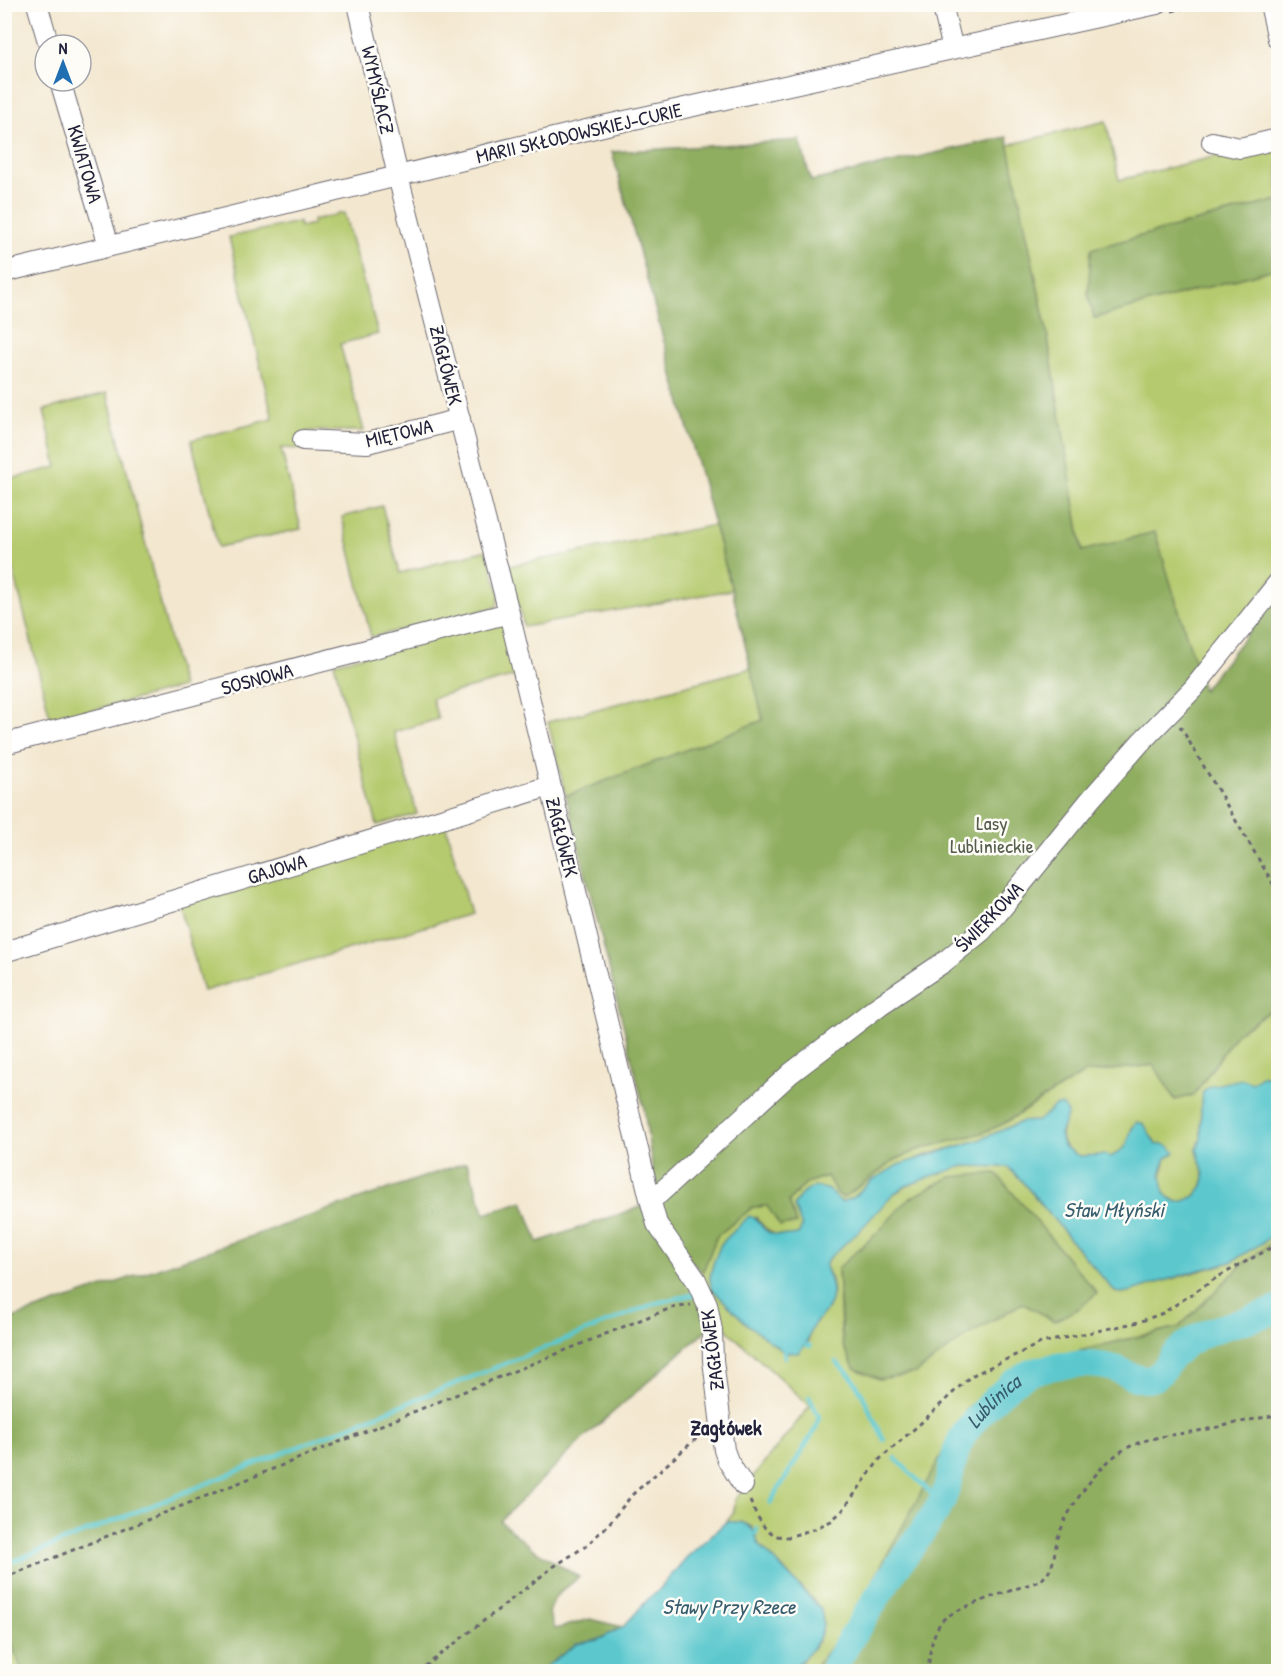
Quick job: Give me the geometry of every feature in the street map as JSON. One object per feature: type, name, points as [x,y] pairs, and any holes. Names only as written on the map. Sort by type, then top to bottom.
[{"type":"street","points":[[37,4],[46,33]]},
{"type":"street","name":"WYMYŚLACZ","points":[[358,4],[398,176]]},
{"type":"street","points":[[942,4],[953,49]]},
{"type":"street","name":"MARII SKŁODOWSKIEJ-CURIE","points":[[4,272],[607,125],[1157,4]]},
{"type":"street","points":[[1270,4],[1278,39]]},
{"type":"street","name":"KWIATOWA","points":[[64,93],[109,246]]},
{"type":"street","points":[[1212,142],[1240,148],[1278,139]]},
{"type":"street","name":"ZAGŁÓWEK","points":[[398,176],[509,613],[650,1199],[657,1224],[696,1280],[707,1304],[712,1330],[713,1360],[724,1450],[743,1485]]},
{"type":"street","name":"MIĘTOWA","points":[[303,440],[367,443],[460,419]]},
{"type":"street","name":"ŚWIERKOWA","points":[[650,1199],[659,1194],[770,1091],[822,1048],[944,962],[982,931],[1097,792],[1192,689],[1278,583]]},
{"type":"street","name":"SOSNOWA","points":[[4,744],[509,613]]},
{"type":"street","name":"GAJOWA","points":[[4,952],[550,786]]},
{"type":"path","points":[[1172,711],[1278,892]]},
{"type":"path","points":[[743,1485],[757,1516],[765,1528],[776,1536],[788,1537],[814,1530],[831,1521],[843,1510],[880,1459],[971,1376],[1041,1342],[1139,1322],[1163,1313],[1216,1278],[1278,1244]]},
{"type":"path","points":[[4,1578],[650,1316],[672,1308],[707,1304]]},
{"type":"path","points":[[929,1671],[933,1638],[942,1621],[965,1607],[1040,1581],[1045,1577],[1053,1565],[1059,1536],[1070,1510],[1094,1478],[1119,1452],[1158,1438],[1278,1415]]},
{"type":"path","points":[[418,1671],[553,1567],[586,1546],[607,1526],[633,1494],[720,1419]]},
{"type":"green space","points":[[1106,121],[1119,180],[1278,141],[1278,200],[1091,249],[1094,318],[1278,268],[1278,573],[1198,672],[1082,552],[1047,333],[1008,145]]},
{"type":"green space","name":"Lasy Lublinieckie","points":[[1007,137],[1047,333],[1082,551],[1155,532],[1203,690],[1278,595],[1278,1005],[1236,1034],[1194,1095],[1175,1100],[1154,1065],[1084,1073],[1003,1124],[982,1133],[917,1150],[895,1160],[843,1198],[836,1192],[827,1176],[806,1183],[789,1201],[796,1224],[780,1226],[767,1206],[753,1207],[717,1236],[702,1273],[667,1233],[655,1188],[644,1108],[566,796],[763,720],[732,590],[612,152],[800,140],[811,181]]},
{"type":"green space","points":[[1278,200],[1278,268],[1094,318],[1088,295],[1091,249]]},
{"type":"green space","points":[[344,213],[378,334],[340,344],[364,431],[307,431],[302,449],[281,448],[301,529],[218,547],[191,440],[273,419],[229,237],[299,222],[300,227],[313,224],[313,220]]},
{"type":"green space","points":[[107,393],[182,687],[51,721],[5,537],[5,480],[57,467],[44,410]]},
{"type":"green space","points":[[382,506],[400,573],[487,550],[500,596],[496,607],[371,637],[342,517]]},
{"type":"green space","points":[[714,525],[732,590],[524,627],[508,566]]},
{"type":"green space","points":[[498,621],[507,626],[520,675],[432,698],[438,719],[394,732],[417,814],[377,825],[334,663]]},
{"type":"green space","points":[[752,668],[763,721],[566,796],[548,722]]},
{"type":"green space","points":[[445,823],[470,914],[203,991],[179,903]]},
{"type":"green space","points":[[1278,1005],[1278,1085],[1276,1081],[1252,1083],[1201,1100],[1201,1139],[1197,1149],[1204,1175],[1203,1186],[1190,1200],[1180,1202],[1167,1197],[1162,1186],[1162,1179],[1166,1158],[1172,1155],[1156,1145],[1153,1139],[1132,1126],[1126,1145],[1120,1152],[1110,1157],[1080,1156],[1071,1152],[1065,1147],[1061,1138],[1068,1113],[1038,1121],[1021,1122],[979,1140],[923,1156],[871,1181],[851,1199],[841,1202],[828,1189],[798,1234],[784,1236],[774,1234],[765,1228],[756,1217],[713,1264],[710,1277],[711,1288],[747,1324],[784,1352],[807,1345],[812,1326],[828,1308],[833,1292],[831,1279],[825,1267],[828,1259],[893,1194],[947,1170],[975,1165],[1008,1167],[1115,1292],[1122,1293],[1231,1262],[1264,1242],[1278,1230],[1278,1238],[1246,1261],[1179,1327],[1099,1346],[851,1621],[812,1671],[787,1671],[802,1661],[818,1641],[823,1624],[815,1602],[758,1543],[752,1527],[741,1522],[726,1522],[733,1514],[736,1498],[810,1406],[717,1321],[702,1273],[717,1236],[753,1207],[767,1206],[796,1224],[789,1201],[806,1183],[827,1176],[836,1192],[843,1198],[895,1160],[917,1150],[982,1133],[1003,1124],[1084,1073],[1155,1065],[1175,1100],[1194,1095],[1236,1034]],"holes":[[[950,1177],[1054,1321],[1022,1303],[965,1337],[916,1373],[843,1346],[838,1269],[908,1200]]]},
{"type":"green space","points":[[467,1162],[485,1214],[523,1201],[538,1242],[643,1206],[717,1321],[585,1437],[500,1521],[533,1549],[579,1577],[555,1597],[549,1613],[555,1629],[590,1619],[623,1627],[598,1640],[577,1644],[540,1671],[23,1672],[5,1629],[4,1321]]},
{"type":"green space","points":[[996,1173],[1097,1293],[1078,1309],[1054,1321],[1022,1303],[965,1337],[916,1373],[879,1379],[854,1368],[843,1346],[838,1268],[878,1232],[907,1200],[950,1177]]},
{"type":"green space","points":[[1278,1238],[1278,1671],[812,1671],[851,1621],[967,1408],[1024,1365],[1179,1327],[1246,1261]]},
{"type":"green space","points":[[5,1629],[23,1671],[5,1671]]},
{"type":"water","name":"Staw Młyński","points":[[1261,1076],[1271,1076],[1278,1085],[1278,1230],[1264,1242],[1231,1262],[1132,1291],[1115,1292],[1008,1167],[964,1166],[906,1186],[893,1194],[861,1229],[828,1259],[825,1267],[832,1288],[830,1304],[813,1325],[806,1344],[798,1353],[784,1352],[747,1324],[711,1288],[710,1277],[721,1244],[749,1216],[756,1219],[767,1232],[775,1235],[798,1234],[802,1227],[794,1206],[799,1197],[810,1188],[826,1189],[841,1202],[851,1199],[871,1181],[898,1165],[979,1140],[1021,1122],[1038,1121],[1055,1106],[1063,1106],[1068,1113],[1060,1134],[1063,1146],[1079,1156],[1105,1155],[1110,1157],[1124,1149],[1137,1122],[1144,1124],[1156,1145],[1167,1145],[1175,1152],[1166,1158],[1161,1171],[1164,1193],[1177,1202],[1184,1201],[1195,1196],[1203,1186],[1204,1175],[1197,1149],[1201,1139],[1203,1092],[1210,1086],[1242,1079],[1252,1083]]},
{"type":"water","name":"Stawy Przy Rzece","points":[[726,1522],[748,1525],[754,1532],[758,1543],[821,1609],[823,1623],[819,1638],[811,1651],[787,1672],[540,1671],[577,1644],[598,1640],[623,1627],[686,1558]]},
{"type":"waterway","points":[[4,1565],[656,1303],[696,1294]]},
{"type":"waterway","name":"Lublinica","points":[[833,1672],[836,1663],[868,1611],[941,1503],[962,1437],[985,1408],[1005,1390],[1031,1373],[1068,1365],[1106,1367],[1120,1370],[1137,1378],[1150,1379],[1158,1375],[1172,1357],[1193,1340],[1213,1330],[1278,1309]]},
{"type":"waterway","points":[[784,1352],[785,1357]]},
{"type":"waterway","points":[[836,1362],[852,1377],[884,1440]]},
{"type":"waterway","points":[[770,1503],[816,1428],[819,1417],[809,1397]]},
{"type":"waterway","points":[[895,1458],[941,1503]]},
{"type":"waterway","points":[[756,1533],[757,1529]]},
{"type":"district","name":"Zagłówek","points":[[726,1428]]}]
